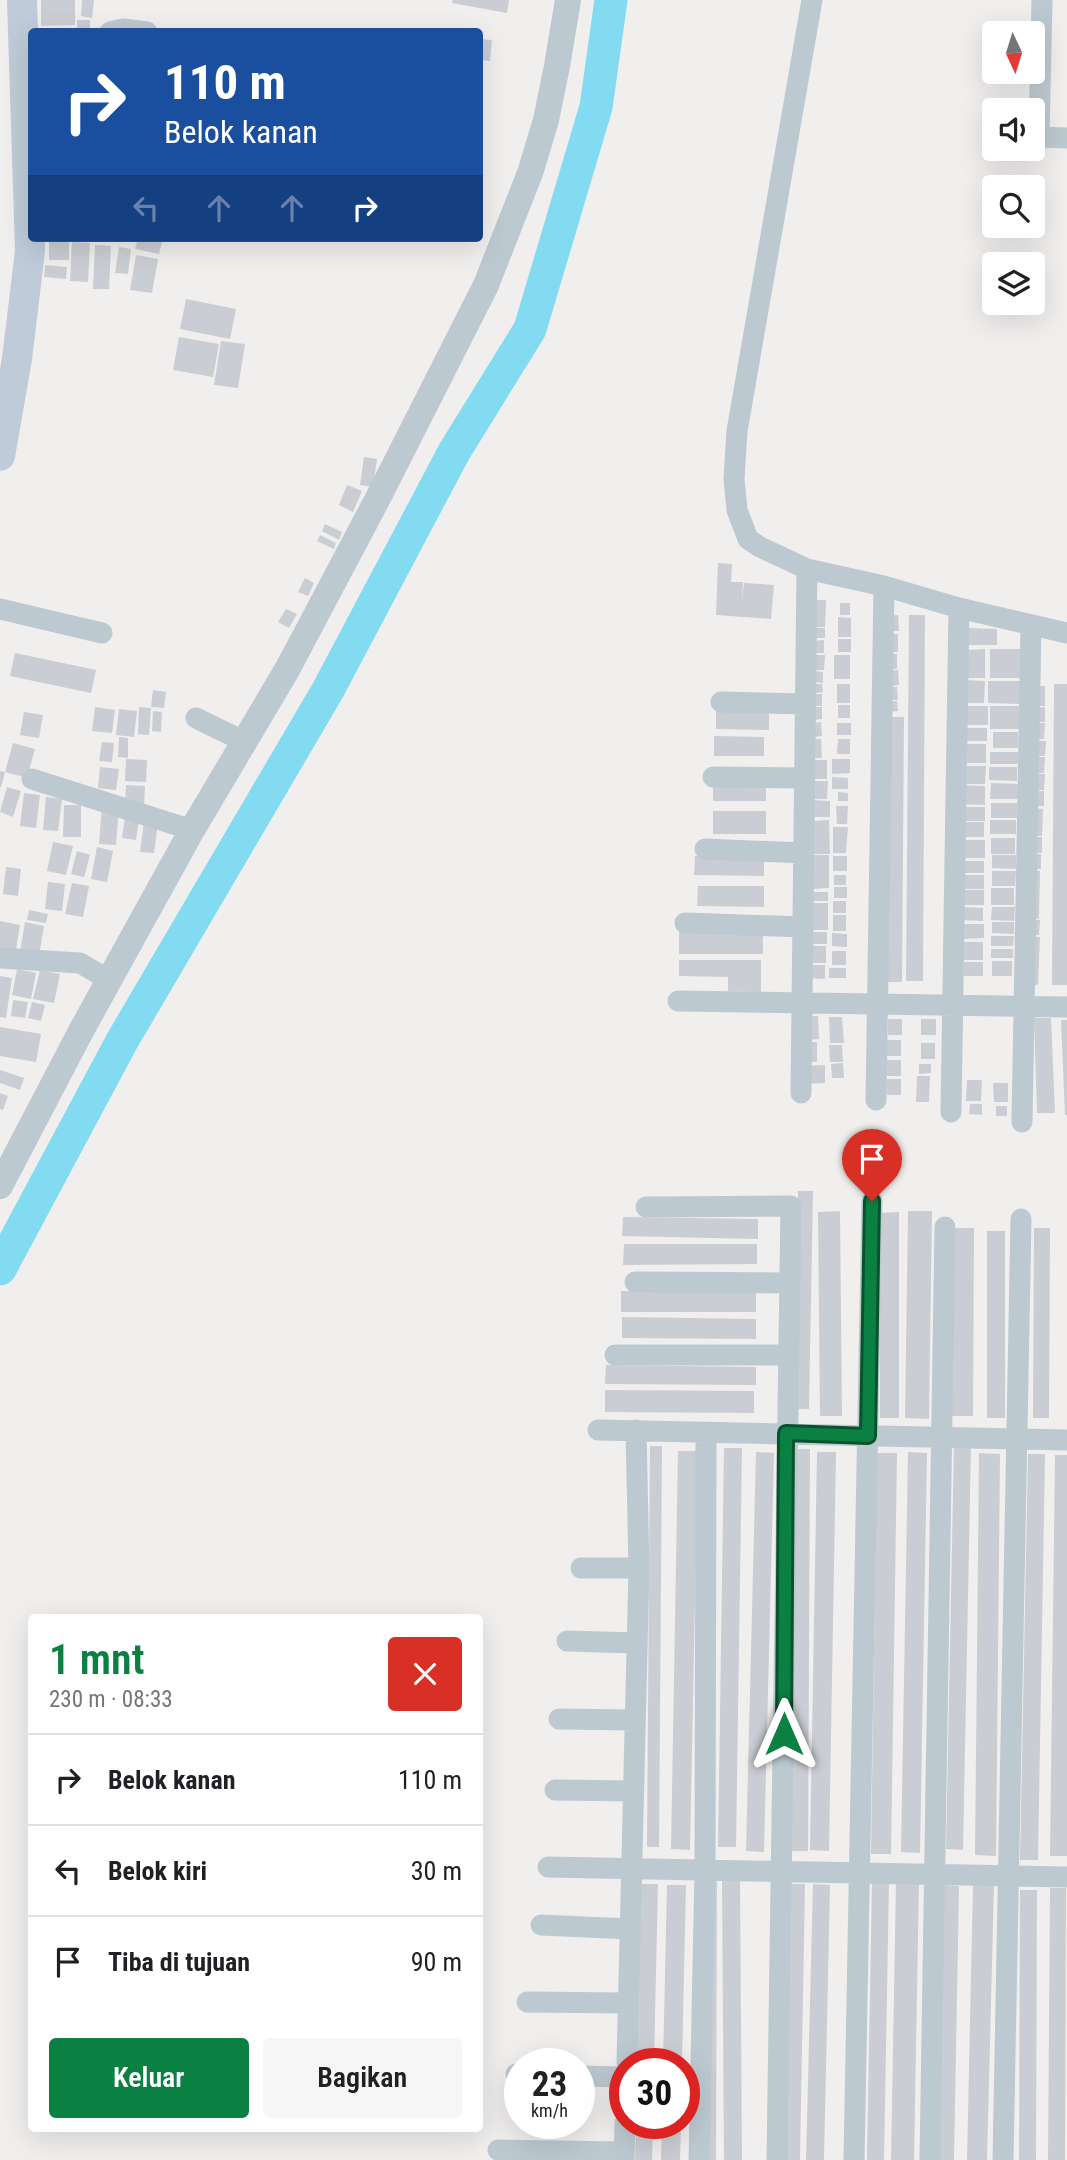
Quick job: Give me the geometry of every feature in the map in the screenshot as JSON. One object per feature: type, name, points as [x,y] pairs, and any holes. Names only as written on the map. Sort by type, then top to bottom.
[{"type":"main road","points":[[22,0],[28,42]]},
{"type":"main road","points":[[0,456],[8,359],[30,242]]},
{"type":"street","points":[[0,1186],[192,830],[294,656],[486,285],[530,173],[542,134],[568,0]]},
{"type":"street","points":[[812,0],[737,430],[734,479],[737,510],[748,539],[807,569],[1067,633]]},
{"type":"street","points":[[1042,0],[1039,138],[1067,138]]},
{"type":"street","points":[[801,1093],[807,569]]},
{"type":"street","points":[[876,1100],[884,586]]},
{"type":"street","points":[[951,1111],[960,608]]},
{"type":"street","points":[[0,609],[102,633]]},
{"type":"street","points":[[1022,1122],[1031,625]]},
{"type":"street","points":[[721,702],[806,704]]},
{"type":"street","points":[[196,718],[243,741]]},
{"type":"street","points":[[713,777],[805,778]]},
{"type":"street","points":[[32,779],[192,830]]},
{"type":"street","points":[[705,849],[804,853]]},
{"type":"street","points":[[685,923],[803,927]]},
{"type":"street","points":[[0,958],[80,964],[109,980]]},
{"type":"street","points":[[678,1001],[1067,1007]]},
{"type":"street","points":[[854,2160],[872,1201]]},
{"type":"street","points":[[646,1207],[791,1206],[777,2160]]},
{"type":"street","points":[[1003,2160],[1021,1219]]},
{"type":"street","points":[[930,2160],[944,1227]]},
{"type":"street","points":[[635,1282],[790,1283]]},
{"type":"street","points":[[615,1355],[788,1354]]},
{"type":"street","points":[[598,1430],[1067,1440]]},
{"type":"street","points":[[627,2048],[639,1568],[636,1430]]},
{"type":"street","points":[[699,2160],[705,1870],[706,1433]]},
{"type":"street","points":[[581,1568],[639,1568]]},
{"type":"street","points":[[567,1641],[637,1643]]},
{"type":"street","points":[[559,1719],[635,1720]]},
{"type":"street","points":[[555,1790],[633,1791]]},
{"type":"street","points":[[548,1867],[1067,1877]]},
{"type":"street","points":[[541,1925],[630,1929]]},
{"type":"street","points":[[527,2002],[628,2003]]},
{"type":"street","points":[[498,2150],[624,2156]]},
{"type":"building","points":[[41,0],[75,0],[75,25],[41,26]]},
{"type":"building","points":[[82,0],[94,0],[92,18],[81,16]]},
{"type":"building","points":[[453,0],[509,0],[507,13],[452,3]]},
{"type":"building","points":[[77,20],[90,20],[90,28],[77,28]]},
{"type":"building","points":[[483,39],[492,40],[490,61],[483,60]]},
{"type":"building","points":[[49,242],[69,242],[69,260],[49,260]]},
{"type":"building","points":[[72,242],[90,243],[88,282],[70,281]]},
{"type":"building","points":[[137,242],[162,242],[159,254],[135,249]]},
{"type":"building","points":[[95,245],[111,246],[109,289],[93,289]]},
{"type":"building","points":[[119,247],[131,249],[128,274],[115,273]]},
{"type":"building","points":[[136,255],[158,259],[152,293],[130,290]]},
{"type":"building","points":[[45,265],[67,267],[66,279],[44,277]]},
{"type":"building","points":[[186,299],[236,309],[230,339],[180,329]]},
{"type":"building","points":[[179,337],[219,344],[213,377],[173,370]]},
{"type":"building","points":[[221,341],[245,344],[238,388],[214,385]]},
{"type":"building","points":[[364,457],[377,459],[373,487],[360,485]]},
{"type":"building","points":[[347,485],[362,491],[353,512],[339,505]]},
{"type":"building","points":[[325,524],[342,532],[339,540],[322,531]]},
{"type":"building","points":[[320,535],[336,543],[334,549],[317,541]]},
{"type":"building","points":[[718,563],[732,564],[731,582],[743,582],[742,601],[744,583],[774,585],[771,619],[716,615]]},
{"type":"building","points":[[305,578],[314,583],[308,596],[298,592]]},
{"type":"building","points":[[813,600],[826,600],[825,627],[812,627]]},
{"type":"building","points":[[840,603],[850,603],[850,615],[840,615]]},
{"type":"building","points":[[286,609],[297,614],[289,628],[278,622]]},
{"type":"building","points":[[898,615],[899,631],[886,631],[886,616]]},
{"type":"building","points":[[909,615],[925,615],[923,981],[906,981]]},
{"type":"building","points":[[838,617],[851,618],[851,637],[838,637]]},
{"type":"building","points":[[814,628],[825,628],[825,638],[814,638]]},
{"type":"building","points":[[969,628],[997,629],[997,645],[968,645]]},
{"type":"building","points":[[887,634],[898,634],[898,652],[887,652]]},
{"type":"building","points":[[838,639],[851,639],[851,652],[838,652]]},
{"type":"building","points":[[824,640],[824,653],[813,653],[812,641]]},
{"type":"building","points":[[985,649],[985,678],[968,678],[968,650]]},
{"type":"building","points":[[990,649],[1022,649],[1021,678],[990,678]]},
{"type":"building","points":[[15,653],[96,670],[91,693],[10,676]]},
{"type":"building","points":[[887,654],[897,654],[897,669],[887,669]]},
{"type":"building","points":[[814,655],[825,655],[824,670],[814,670]]},
{"type":"building","points":[[834,655],[850,655],[850,679],[834,679]]},
{"type":"building","points":[[898,670],[899,685],[888,687],[887,671]]},
{"type":"building","points":[[814,671],[823,672],[823,683],[814,682]]},
{"type":"building","points":[[964,680],[985,681],[984,703],[963,703]]},
{"type":"building","points":[[988,681],[1020,681],[1020,704],[988,703]]},
{"type":"building","points":[[814,684],[822,684],[823,692],[815,693]]},
{"type":"building","points":[[837,684],[850,684],[850,703],[837,703]]},
{"type":"building","points":[[1054,684],[1067,684],[1067,985],[1052,985]]},
{"type":"building","points":[[1032,686],[1045,686],[1045,706],[1032,706]]},
{"type":"building","points":[[888,687],[897,687],[898,700],[889,700]]},
{"type":"building","points":[[153,690],[166,692],[164,708],[151,707]]},
{"type":"building","points":[[814,694],[822,694],[822,706],[814,706]]},
{"type":"building","points":[[897,701],[898,711],[889,712],[888,702]]},
{"type":"building","points":[[838,705],[850,705],[850,718],[838,718]]},
{"type":"building","points":[[961,706],[988,706],[988,725],[961,725]]},
{"type":"building","points":[[990,706],[1019,706],[1019,729],[990,729]]},
{"type":"building","points":[[95,707],[115,710],[112,733],[92,731]]},
{"type":"building","points":[[139,707],[151,708],[149,735],[138,734]]},
{"type":"building","points":[[814,707],[822,707],[822,719],[814,720]]},
{"type":"building","points":[[1045,707],[1045,722],[1033,722],[1033,708]]},
{"type":"building","points":[[119,709],[137,711],[134,737],[116,735]]},
{"type":"building","points":[[716,709],[769,710],[769,730],[716,729]]},
{"type":"building","points":[[153,711],[162,712],[161,732],[152,731]]},
{"type":"building","points":[[24,712],[43,715],[39,738],[20,735]]},
{"type":"building","points":[[889,717],[904,717],[902,982],[887,982]]},
{"type":"building","points":[[821,722],[822,736],[814,737],[813,723]]},
{"type":"building","points":[[837,723],[851,723],[851,735],[837,735]]},
{"type":"building","points":[[1034,723],[1045,723],[1044,739],[1033,739]]},
{"type":"building","points":[[962,728],[987,728],[987,741],[962,741]]},
{"type":"building","points":[[993,732],[1018,732],[1018,748],[993,748]]},
{"type":"building","points":[[714,736],[764,737],[764,756],[714,756]]},
{"type":"building","points":[[119,737],[128,738],[128,758],[118,757]]},
{"type":"building","points":[[814,739],[821,739],[822,758],[814,758]]},
{"type":"building","points":[[838,739],[850,739],[850,754],[837,754]]},
{"type":"building","points":[[1035,741],[1046,741],[1045,756],[1034,756]]},
{"type":"building","points":[[102,742],[114,743],[112,762],[99,761]]},
{"type":"building","points":[[13,743],[35,749],[27,778],[5,772]]},
{"type":"building","points":[[962,744],[986,744],[986,763],[962,763]]},
{"type":"building","points":[[990,752],[1018,752],[1018,764],[990,764]]},
{"type":"building","points":[[1034,757],[1045,757],[1044,773],[1033,773]]},
{"type":"building","points":[[126,759],[147,760],[146,782],[125,781]]},
{"type":"building","points":[[832,759],[850,759],[850,773],[832,774]]},
{"type":"building","points":[[811,760],[827,760],[827,779],[811,779]]},
{"type":"building","points":[[962,766],[986,766],[985,784],[962,784]]},
{"type":"building","points":[[100,767],[119,769],[116,790],[98,788]]},
{"type":"building","points":[[989,767],[1017,767],[1017,781],[989,780]]},
{"type":"building","points":[[0,771],[5,772],[1,787],[0,787]]},
{"type":"building","points":[[1033,774],[1045,774],[1044,790],[1033,790]]},
{"type":"building","points":[[832,777],[848,778],[848,789],[832,789]]},
{"type":"building","points":[[810,781],[828,781],[827,799],[810,799]]},
{"type":"building","points":[[991,783],[1018,784],[1018,799],[990,799]]},
{"type":"building","points":[[126,785],[145,786],[144,807],[125,806]]},
{"type":"building","points":[[713,785],[766,785],[766,801],[713,801]]},
{"type":"building","points":[[959,785],[985,786],[985,805],[959,804]]},
{"type":"building","points":[[7,787],[21,791],[13,817],[0,812]]},
{"type":"building","points":[[1033,791],[1044,791],[1044,806],[1033,806]]},
{"type":"building","points":[[838,792],[848,793],[848,801],[838,801]]},
{"type":"building","points":[[24,793],[40,795],[36,828],[20,826]]},
{"type":"building","points":[[46,797],[62,799],[58,831],[43,830]]},
{"type":"building","points":[[811,800],[830,801],[830,817],[811,817]]},
{"type":"building","points":[[991,803],[1017,803],[1017,818],[991,818]]},
{"type":"building","points":[[64,805],[81,805],[81,837],[63,837]]},
{"type":"building","points":[[102,806],[119,807],[116,845],[99,844]]},
{"type":"building","points":[[836,806],[848,806],[847,824],[837,824]]},
{"type":"building","points":[[959,807],[985,807],[985,821],[959,821]]},
{"type":"building","points":[[1031,808],[1043,809],[1042,836],[1031,836]]},
{"type":"building","points":[[713,811],[766,811],[766,834],[713,834]]},
{"type":"building","points":[[125,817],[139,819],[136,840],[122,838]]},
{"type":"building","points":[[829,820],[830,854],[814,854],[813,821]]},
{"type":"building","points":[[990,820],[1016,820],[1016,834],[990,834]]},
{"type":"building","points":[[144,821],[158,823],[154,853],[140,852]]},
{"type":"building","points":[[959,822],[984,822],[984,837],[958,837]]},
{"type":"building","points":[[833,827],[848,827],[846,853],[833,853]]},
{"type":"building","points":[[1031,837],[1042,837],[1042,853],[1030,852]]},
{"type":"building","points":[[991,838],[1015,838],[1015,854],[991,854]]},
{"type":"building","points":[[960,840],[985,840],[985,858],[960,858]]},
{"type":"building","points":[[53,842],[73,846],[66,875],[47,871]]},
{"type":"building","points":[[97,847],[113,851],[107,882],[91,879]]},
{"type":"building","points":[[77,851],[90,855],[84,877],[71,874]]},
{"type":"building","points":[[1030,854],[1041,854],[1041,869],[1030,869]]},
{"type":"building","points":[[811,855],[829,855],[829,888],[812,889]]},
{"type":"building","points":[[992,855],[1016,855],[1016,869],[992,868]]},
{"type":"building","points":[[695,856],[764,857],[764,876],[694,875]]},
{"type":"building","points":[[833,856],[847,856],[847,871],[833,871]]},
{"type":"building","points":[[960,861],[984,861],[984,873],[960,873]]},
{"type":"building","points":[[6,867],[21,869],[18,896],[3,894]]},
{"type":"building","points":[[1029,870],[1040,871],[1039,919],[1028,918]]},
{"type":"building","points":[[992,871],[1016,871],[1015,886],[992,886]]},
{"type":"building","points":[[834,875],[846,875],[846,885],[834,885]]},
{"type":"building","points":[[959,875],[984,875],[984,889],[959,889]]},
{"type":"building","points":[[48,882],[65,884],[62,911],[45,909]]},
{"type":"building","points":[[72,883],[89,886],[83,917],[65,914]]},
{"type":"building","points":[[698,886],[764,886],[764,907],[697,906]]},
{"type":"building","points":[[834,887],[847,887],[847,898],[834,898]]},
{"type":"building","points":[[991,888],[1014,888],[1014,905],[991,905]]},
{"type":"building","points":[[960,890],[984,890],[984,905],[960,905]]},
{"type":"building","points":[[808,892],[828,892],[828,901],[808,901]]},
{"type":"building","points":[[833,901],[846,901],[846,913],[833,913]]},
{"type":"building","points":[[807,903],[828,903],[828,930],[808,930]]},
{"type":"building","points":[[960,907],[983,908],[983,921],[960,920]]},
{"type":"building","points":[[992,907],[1015,907],[1014,921],[991,920]]},
{"type":"building","points":[[29,910],[48,914],[46,923],[27,920]]},
{"type":"building","points":[[833,915],[846,915],[846,931],[833,931]]},
{"type":"building","points":[[1029,920],[1040,920],[1039,935],[1028,935]]},
{"type":"building","points":[[0,921],[20,925],[15,956],[0,953]]},
{"type":"building","points":[[25,922],[44,926],[39,956],[20,952]]},
{"type":"building","points":[[992,922],[1014,922],[1014,934],[992,933]]},
{"type":"building","points":[[961,924],[984,924],[984,938],[961,939]]},
{"type":"building","points":[[679,932],[763,933],[763,954],[679,954]]},
{"type":"building","points":[[808,932],[827,932],[827,944],[808,944]]},
{"type":"building","points":[[832,933],[847,934],[847,947],[832,946]]},
{"type":"building","points":[[991,936],[1014,936],[1013,946],[991,946]]},
{"type":"building","points":[[1028,936],[1040,937],[1038,985],[1027,984]]},
{"type":"building","points":[[961,942],[983,942],[983,960],[960,960]]},
{"type":"building","points":[[808,946],[826,946],[826,963],[807,963]]},
{"type":"building","points":[[991,949],[1013,949],[1013,958],[991,958]]},
{"type":"building","points":[[832,951],[846,951],[846,965],[832,965]]},
{"type":"building","points":[[679,960],[761,960],[761,992],[728,991],[728,977],[679,976]]},
{"type":"building","points":[[992,961],[1012,961],[1012,976],[992,976]]},
{"type":"building","points":[[964,962],[983,962],[983,976],[963,976]]},
{"type":"building","points":[[807,965],[825,965],[825,979],[806,978]]},
{"type":"building","points":[[829,968],[846,968],[846,978],[829,978]]},
{"type":"building","points":[[17,969],[36,973],[31,999],[12,995]]},
{"type":"building","points":[[40,970],[60,974],[54,1003],[33,999]]},
{"type":"building","points":[[0,976],[12,978],[6,1018],[0,1017]]},
{"type":"building","points":[[13,1000],[28,1002],[25,1018],[11,1016]]},
{"type":"building","points":[[32,1002],[45,1005],[41,1021],[28,1018]]},
{"type":"building","points":[[804,1016],[818,1016],[819,1039],[805,1040]]},
{"type":"building","points":[[829,1017],[842,1017],[844,1043],[830,1043]]},
{"type":"building","points":[[1034,1018],[1051,1018],[1055,1113],[1037,1113]]},
{"type":"building","points":[[888,1019],[902,1019],[902,1035],[888,1035]]},
{"type":"building","points":[[921,1019],[936,1019],[936,1035],[921,1035]]},
{"type":"building","points":[[1061,1020],[1067,1020],[1067,1115],[1065,1115]]},
{"type":"building","points":[[0,1027],[41,1034],[36,1062],[0,1056]]},
{"type":"building","points":[[887,1040],[901,1040],[901,1056],[887,1056]]},
{"type":"building","points":[[804,1042],[817,1042],[817,1062],[804,1062]]},
{"type":"building","points":[[921,1043],[935,1043],[935,1059],[921,1059]]},
{"type":"building","points":[[829,1045],[842,1045],[843,1062],[830,1062]]},
{"type":"building","points":[[886,1060],[901,1060],[901,1076],[887,1076]]},
{"type":"building","points":[[843,1063],[844,1078],[832,1078],[831,1064]]},
{"type":"building","points":[[919,1064],[931,1064],[931,1073],[919,1074]]},
{"type":"building","points":[[825,1065],[825,1083],[805,1084],[804,1066]]},
{"type":"building","points":[[0,1070],[24,1078],[20,1090],[0,1083]]},
{"type":"building","points":[[917,1076],[930,1076],[929,1102],[916,1102]]},
{"type":"building","points":[[887,1079],[901,1079],[901,1095],[887,1095]]},
{"type":"building","points":[[967,1080],[982,1080],[981,1101],[966,1101]]},
{"type":"building","points":[[993,1083],[1008,1083],[1008,1102],[994,1102]]},
{"type":"building","points":[[0,1093],[8,1096],[3,1110],[0,1109]]},
{"type":"building","points":[[970,1104],[982,1104],[982,1115],[969,1114]]},
{"type":"building","points":[[996,1106],[1007,1106],[1007,1116],[996,1116]]},
{"type":"building","points":[[798,1191],[813,1191],[809,1409],[795,1409]]},
{"type":"building","points":[[840,1211],[842,1416],[820,1416],[818,1212]]},
{"type":"building","points":[[908,1211],[932,1211],[929,1419],[905,1418]]},
{"type":"building","points":[[899,1212],[899,1418],[880,1418],[880,1213]]},
{"type":"building","points":[[623,1217],[758,1219],[758,1239],[622,1236]]},
{"type":"building","points":[[953,1228],[974,1228],[973,1416],[952,1416]]},
{"type":"building","points":[[1034,1228],[1050,1228],[1049,1418],[1033,1418]]},
{"type":"building","points":[[987,1231],[1005,1231],[1005,1418],[987,1418]]},
{"type":"building","points":[[624,1244],[757,1244],[757,1264],[623,1265]]},
{"type":"building","points":[[621,1291],[756,1291],[756,1312],[621,1312]]},
{"type":"building","points":[[622,1317],[756,1319],[756,1339],[622,1338]]},
{"type":"building","points":[[606,1365],[756,1367],[756,1385],[605,1384]]},
{"type":"building","points":[[605,1390],[754,1391],[754,1413],[605,1412]]},
{"type":"building","points":[[954,1445],[971,1445],[963,1850],[946,1849]]},
{"type":"building","points":[[650,1446],[662,1446],[659,1847],[647,1847]]},
{"type":"building","points":[[724,1448],[742,1448],[736,1847],[718,1847]]},
{"type":"building","points":[[792,1449],[810,1449],[808,1851],[791,1851]]},
{"type":"building","points":[[678,1451],[698,1451],[690,1850],[671,1849]]},
{"type":"building","points":[[756,1452],[774,1453],[764,1852],[746,1851]]},
{"type":"building","points":[[817,1452],[836,1452],[829,1851],[810,1850]]},
{"type":"building","points":[[908,1452],[927,1453],[920,1853],[901,1852]]},
{"type":"building","points":[[877,1453],[897,1453],[891,1854],[871,1854]]},
{"type":"building","points":[[979,1453],[1000,1454],[996,1856],[975,1855]]},
{"type":"building","points":[[1028,1454],[1045,1454],[1038,1860],[1020,1860]]},
{"type":"building","points":[[1055,1455],[1067,1455],[1067,1856],[1050,1856]]},
{"type":"building","points":[[702,1878],[717,1879],[716,2160],[701,2160]]},
{"type":"building","points":[[722,1878],[740,1878],[742,2160],[724,2160]]},
{"type":"building","points":[[896,1881],[919,1881],[914,2160],[891,2160]]},
{"type":"building","points":[[872,1882],[889,1882],[884,2160],[867,2160]]},
{"type":"building","points":[[641,1884],[658,1884],[654,2048],[637,2048]]},
{"type":"building","points":[[784,1884],[805,1884],[800,2160],[778,2160]]},
{"type":"building","points":[[813,1884],[830,1885],[824,2160],[806,2160]]},
{"type":"building","points":[[973,1884],[994,1885],[987,2160],[967,2160]]},
{"type":"building","points":[[667,1885],[686,1885],[682,2048],[663,2048]]},
{"type":"building","points":[[943,1885],[959,1886],[954,2160],[937,2160]]},
{"type":"building","points":[[1050,1888],[1066,1888],[1065,2160],[1048,2160]]},
{"type":"building","points":[[1020,1890],[1037,1890],[1036,2160],[1019,2160]]},
{"type":"building","points":[[636,2139],[653,2139],[652,2160],[635,2160]]},
{"type":"building","points":[[662,2139],[681,2139],[680,2160],[661,2160]]},
{"type":"waterway","points":[[0,1269],[122,1041],[328,690],[454,452],[530,329],[596,107],[611,0]]},
{"type":"route","points":[[784,1734],[786,1433],[868,1436],[872,1201]]}]
